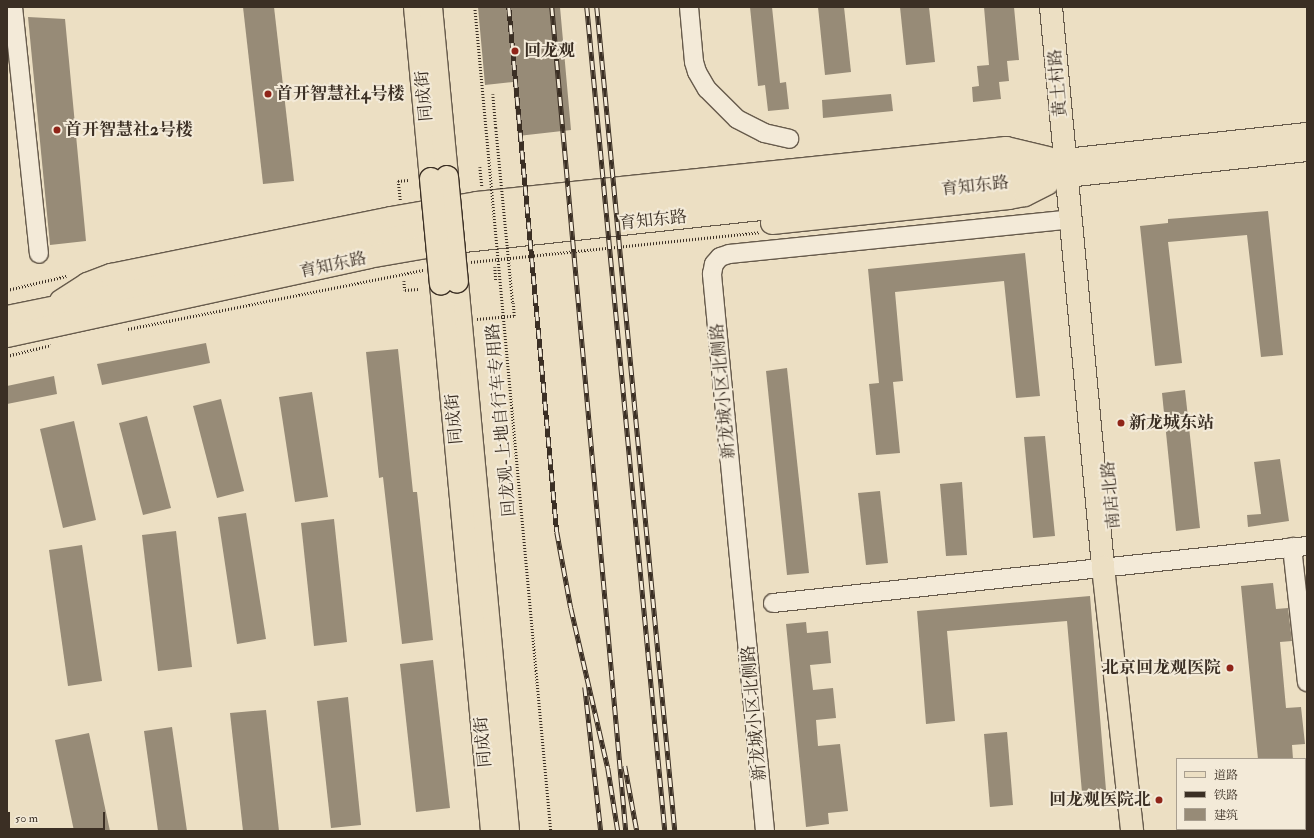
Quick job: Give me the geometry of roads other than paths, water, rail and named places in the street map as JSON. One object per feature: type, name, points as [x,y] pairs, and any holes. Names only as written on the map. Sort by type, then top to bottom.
[{"type":"main road","name":"同成街","points":[[416,7],[454,276],[508,831]]},
{"type":"main road","name":"同成街","points":[[432,7],[439,178]]},
{"type":"main road","name":"黄土村路","points":[[1051,7],[1073,167]]},
{"type":"main road","name":"黄土村路","points":[[1065,7],[1073,167]]},
{"type":"main road","name":"育知东路","points":[[1073,167],[1307,134]]},
{"type":"main road","name":"育知东路","points":[[7,336],[41,319],[453,226],[1073,167],[1307,150]]},
{"type":"main road","name":"南店北路","points":[[1073,167],[1071,219],[1110,567],[1146,831]]},
{"type":"main road","name":"南店北路","points":[[1073,167],[1110,567],[1132,831]]},
{"type":"main road","points":[[41,319],[119,324],[456,256],[1009,198],[1025,195],[1073,167]]},
{"type":"main road","name":"同成街","points":[[454,276],[492,831]]},
{"type":"main road","name":"育知东路","points":[[7,317],[41,319]]},
{"type":"street","points":[[13,7],[39,254]]},
{"type":"street","points":[[689,7],[694,62],[704,85],[737,119],[764,133],[788,139]]},
{"type":"street","name":"新龙城小区北侧路","points":[[765,831],[712,274],[714,264],[720,257],[729,254],[1071,219]]},
{"type":"street","points":[[773,603],[1299,546],[1307,682]]},
{"type":"railway","points":[[509,7],[557,532],[571,608],[608,768],[618,831]]},
{"type":"railway","points":[[552,7],[626,831]]},
{"type":"railway","points":[[587,7],[665,831]]},
{"type":"railway","points":[[597,7],[675,831]]},
{"type":"railway","points":[[585,687],[601,831]]},
{"type":"railway","points":[[625,766],[637,831]]},
{"type":"place","name":"回龙观","points":[[515,51]]},
{"type":"place","name":"首开智慧社4号楼","points":[[268,94]]},
{"type":"place","name":"首开智慧社2号楼","points":[[57,130]]},
{"type":"place","name":"新龙城东站","points":[[1121,423]]},
{"type":"place","name":"北京回龙观医院","points":[[1230,668]]},
{"type":"place","name":"回龙观医院北","points":[[1159,800]]}]
